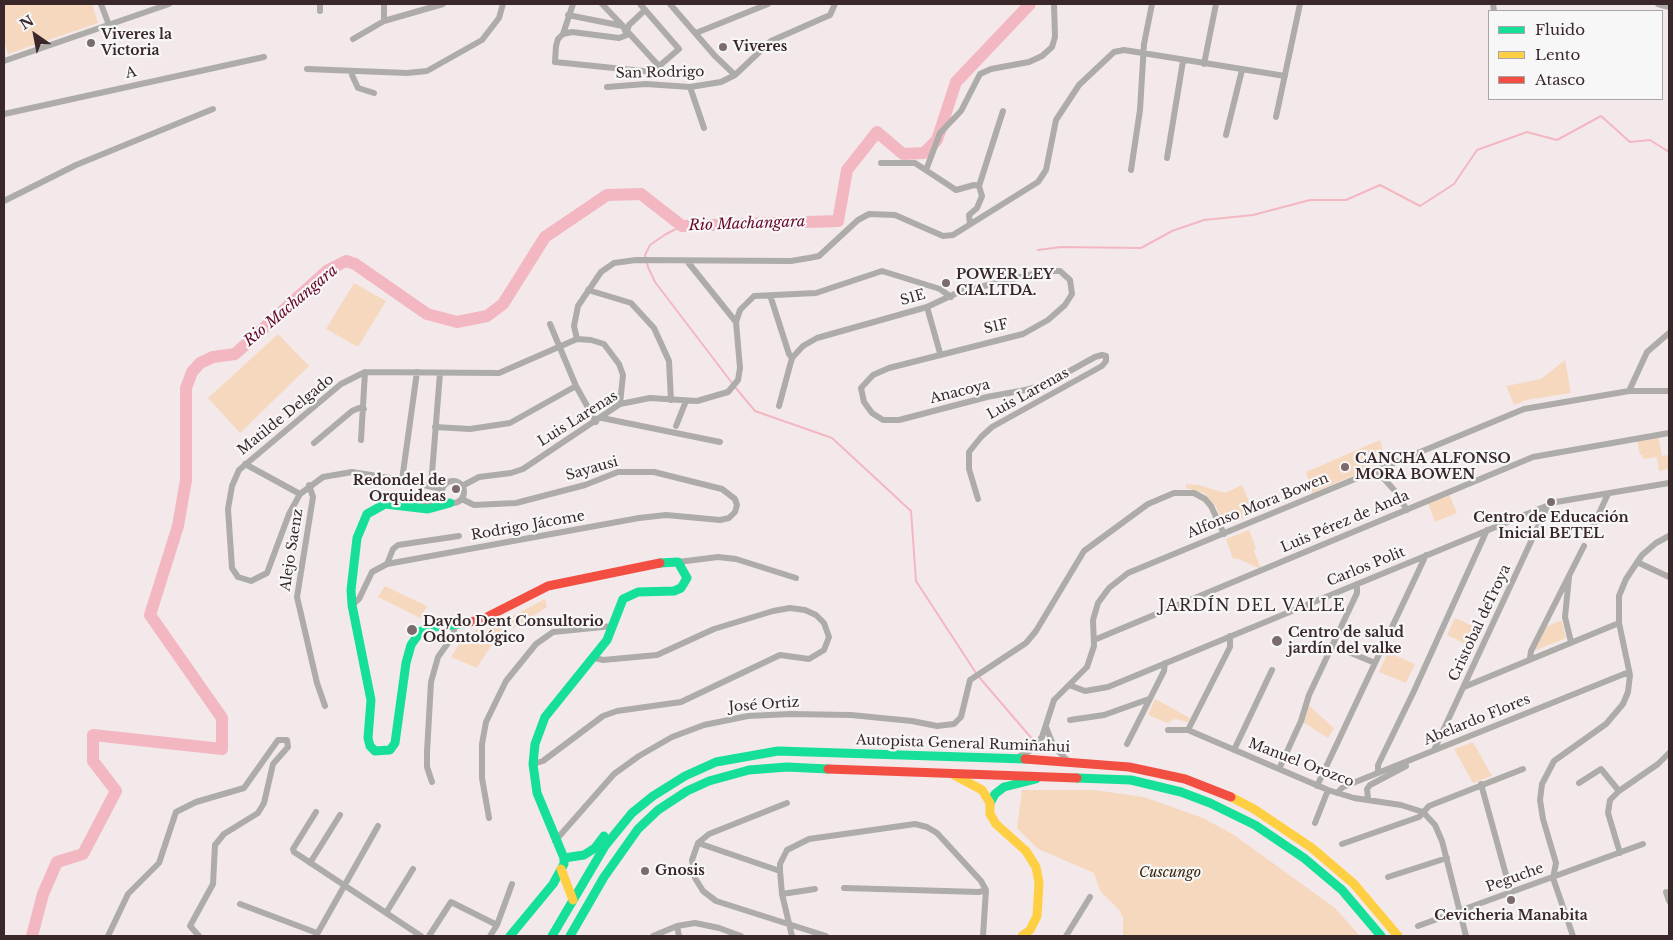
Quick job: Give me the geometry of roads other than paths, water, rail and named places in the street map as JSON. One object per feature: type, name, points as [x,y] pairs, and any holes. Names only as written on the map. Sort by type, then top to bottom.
[{"type":"main road","points":[[450,503],[428,509],[385,504],[367,514],[357,538],[351,590],[352,605],[371,700],[368,738],[370,746],[376,751],[390,750],[395,743],[406,663],[414,637],[426,628],[485,618],[548,586],[670,561],[678,562],[687,578],[681,588],[665,592],[649,590],[630,595],[618,606],[608,640],[546,717],[535,744],[532,764],[537,792],[555,841],[564,858],[561,869],[553,884],[510,936]]},
{"type":"main road","name":"Autopista General Rumiñahui","points":[[552,936],[605,846],[620,826],[653,796],[685,776],[716,762],[746,755],[778,751],[1016,758],[1130,767],[1185,779],[1215,789],[1254,809],[1312,848],[1354,884],[1398,936]]},
{"type":"main road","name":"Autopista General Rumiñahui","points":[[570,936],[604,878],[638,829],[671,800],[709,781],[749,770],[787,767],[1131,780],[1181,792],[1210,803],[1255,825],[1304,858],[1342,890],[1381,936]]},
{"type":"main road","points":[[951,773],[980,788],[990,803]]},
{"type":"main road","points":[[1022,936],[1030,930],[1037,916],[1038,875],[1026,851],[996,824],[990,814],[990,803],[995,794],[1004,787],[1043,777]]},
{"type":"main road","points":[[564,858],[580,857],[589,852],[628,809],[653,796]]},
{"type":"main road","points":[[561,869],[572,900]]},
{"type":"street","points":[[101,4],[109,25]]},
{"type":"street","points":[[4,61],[169,4]]},
{"type":"street","points":[[384,4],[384,21]]},
{"type":"street","points":[[352,39],[384,21],[444,4]]},
{"type":"street","points":[[307,69],[407,73],[427,71],[482,40],[499,18],[503,4]]},
{"type":"street","points":[[564,34],[568,15],[573,4]]},
{"type":"street","points":[[602,4],[658,67]]},
{"type":"street","points":[[625,29],[627,35],[619,38],[572,32],[564,34],[558,39],[555,62],[653,72],[679,49],[640,4]]},
{"type":"street","points":[[670,4],[715,56],[736,75]]},
{"type":"street","points":[[696,33],[768,4]]},
{"type":"street","name":"San Rodrigo","points":[[607,87],[646,84],[690,87],[721,82],[736,75],[771,41],[830,15],[835,4]]},
{"type":"street","points":[[926,170],[940,133],[961,111],[980,74],[991,68],[1028,62],[1042,56],[1052,47],[1055,37],[1054,4]]},
{"type":"street","points":[[1131,170],[1140,110],[1144,54],[1152,4]]},
{"type":"street","points":[[1204,64],[1216,4]]},
{"type":"street","points":[[1276,117],[1300,4]]},
{"type":"street","points":[[1658,4],[1669,6]]},
{"type":"street","points":[[625,29],[646,10]]},
{"type":"street","points":[[568,15],[625,29]]},
{"type":"street","points":[[620,404],[623,375],[612,353],[604,344],[577,339],[574,326],[578,306],[588,290],[601,272],[614,263],[642,260],[791,261],[819,256],[858,220],[869,214],[895,215],[942,236],[953,235],[1038,182],[1046,170],[1056,120],[1079,85],[1114,52],[1124,50],[1183,61],[1286,76]]},
{"type":"street","name":"A","points":[[4,114],[264,57]]},
{"type":"street","points":[[1166,158],[1183,61]]},
{"type":"street","points":[[1226,135],[1242,70]]},
{"type":"street","points":[[353,71],[352,76],[358,88],[374,93]]},
{"type":"street","points":[[690,87],[704,128]]},
{"type":"street","points":[[4,200],[76,165],[213,109]]},
{"type":"street","points":[[970,224],[969,215],[977,208],[982,196],[979,186],[1003,111]]},
{"type":"street","points":[[882,163],[909,161],[956,190],[979,186]]},
{"type":"street","points":[[687,261],[736,322]]},
{"type":"street","points":[[736,322],[740,310],[754,296],[816,293],[882,270],[940,289],[951,297]]},
{"type":"street","name":"S1E","points":[[792,358],[803,346],[817,338],[927,308],[959,292],[1046,271]]},
{"type":"street","name":"S1F","points":[[873,375],[889,368],[940,353],[1023,334],[1048,320],[1065,305],[1072,294],[1070,280],[1067,275],[1060,271],[1046,271]]},
{"type":"street","points":[[588,290],[631,303],[654,328],[669,361],[671,400]]},
{"type":"street","points":[[770,295],[789,354],[792,358],[779,406]]},
{"type":"street","points":[[927,308],[940,353]]},
{"type":"street","name":"Luis Larenas","points":[[462,486],[479,477],[511,473],[523,469],[602,418],[620,404],[650,398],[686,401],[711,399],[731,389],[736,382],[740,368],[736,322]]},
{"type":"street","points":[[550,324],[576,386],[596,422]]},
{"type":"street","points":[[1629,391],[1647,352],[1666,339],[1669,333]]},
{"type":"street","name":"Matilde Delgado","points":[[308,485],[300,494],[289,514],[267,573],[251,581],[238,577],[232,568],[228,509],[235,478],[245,464],[341,384],[365,372],[499,373],[577,339]]},
{"type":"street","name":"Luis Larenas","points":[[978,499],[969,469],[968,452],[992,427],[1055,393],[1106,361],[1106,356],[1096,357]]},
{"type":"street","name":"Anacoya","points":[[873,375],[861,388],[864,402],[872,413],[883,420],[899,420],[1040,386],[1096,357]]},
{"type":"street","points":[[361,440],[365,372]]},
{"type":"street","points":[[402,480],[417,372]]},
{"type":"street","points":[[431,486],[440,373]]},
{"type":"street","points":[[435,427],[470,429],[510,423],[576,386]]},
{"type":"street","name":"Alfonso Mora Bowen","points":[[1069,685],[1087,667],[1093,653],[1095,612],[1103,595],[1117,580],[1128,573],[1524,409],[1629,391],[1669,391]]},
{"type":"street","points":[[676,426],[686,401]]},
{"type":"street","points":[[314,443],[352,412],[359,408],[364,409]]},
{"type":"street","points":[[602,418],[720,442]]},
{"type":"street","name":"Luis Pérez de Anda","points":[[1094,640],[1533,457],[1669,433]]},
{"type":"street","points":[[245,464],[300,494]]},
{"type":"street","points":[[1377,471],[1395,491],[1407,510]]},
{"type":"street","points":[[308,485],[323,477],[340,472],[402,480],[441,489]]},
{"type":"street","name":"Sayausi","points":[[462,499],[474,505],[516,504],[585,485],[618,472],[654,472],[722,489],[730,493],[737,505],[735,512],[729,518]]},
{"type":"street","points":[[453,480],[462,486],[464,495],[462,499],[450,503],[442,497],[441,489],[446,483],[453,480]]},
{"type":"street","name":"Carlos Polit","points":[[1069,685],[1078,690],[1101,689],[1548,505],[1669,482]]},
{"type":"street","name":"Alejo Saenz","points":[[308,485],[313,497],[296,597],[317,683],[325,706]]},
{"type":"street","name":"José Ortiz","points":[[555,841],[614,774],[639,756],[672,737],[704,725],[748,716],[791,714],[850,715],[937,726],[954,724],[963,712],[970,680],[1026,644],[1036,631],[1084,551],[1154,501],[1180,492],[1200,496],[1212,506],[1224,534]]},
{"type":"street","points":[[1589,535],[1608,494]]},
{"type":"street","points":[[420,507],[442,497]]},
{"type":"street","name":"Cristobal deTroya","points":[[1434,750],[1548,505]]},
{"type":"street","name":"Rodrigo Jácome","points":[[352,605],[359,599],[372,572],[387,564],[639,518],[666,515],[720,520],[729,518]]},
{"type":"street","points":[[1378,773],[1378,765],[1487,530]]},
{"type":"street","points":[[387,564],[393,549],[398,545],[459,536]]},
{"type":"street","points":[[1573,936],[1553,878],[1556,863],[1540,800],[1544,778],[1554,761],[1617,714],[1628,692],[1629,672],[1619,623],[1619,596],[1636,562],[1648,549],[1669,536]]},
{"type":"street","points":[[1530,658],[1530,651],[1584,546]]},
{"type":"street","points":[[1317,786],[1426,556]]},
{"type":"street","points":[[678,562],[681,560],[718,557],[736,558],[796,578]]},
{"type":"street","points":[[1636,562],[1669,577]]},
{"type":"street","points":[[1569,575],[1565,617],[1571,642]]},
{"type":"street","points":[[1279,769],[1301,721],[1309,695],[1357,593],[1356,584]]},
{"type":"street","points":[[532,764],[543,761],[603,716],[617,711],[677,703],[780,655],[809,659],[824,650],[829,637],[824,623],[816,615],[805,610],[790,608],[773,610],[714,629],[657,655],[603,660],[595,658]]},
{"type":"street","points":[[1464,687],[1530,658],[1619,623]]},
{"type":"street","points":[[432,782],[427,767],[431,682],[438,657],[452,636],[454,624]]},
{"type":"street","points":[[489,818],[481,774],[482,744],[486,722],[506,681],[536,644],[553,632],[613,626]]},
{"type":"street","points":[[1188,730],[1230,647],[1230,636]]},
{"type":"street","points":[[1332,645],[1375,663]]},
{"type":"street","points":[[1127,744],[1164,670],[1165,663]]},
{"type":"street","points":[[1234,750],[1272,670]]},
{"type":"street","name":"Abelardo Flores","points":[[1337,793],[1343,787],[1629,672]]},
{"type":"street","points":[[1016,758],[1036,746],[1046,727],[1050,705],[1069,685]]},
{"type":"street","points":[[1070,720],[1104,715],[1149,699]]},
{"type":"street","points":[[1046,727],[1054,747],[1069,762]]},
{"type":"street","name":"Manuel Orozco","points":[[1168,730],[1188,730],[1337,793],[1423,812]]},
{"type":"street","points":[[108,936],[128,894],[159,863],[176,812],[196,802],[244,788],[278,740],[287,740],[288,747],[273,764],[258,813],[224,834],[214,845],[213,884],[191,921],[190,926],[191,933],[199,936]]},
{"type":"street","points":[[1620,853],[1607,808],[1610,800],[1618,791],[1658,764],[1669,753]]},
{"type":"street","points":[[1368,800],[1367,789],[1370,785],[1422,756]]},
{"type":"street","points":[[1342,844],[1415,818],[1429,806],[1523,769]]},
{"type":"street","points":[[1578,782],[1602,769],[1618,791]]},
{"type":"street","points":[[1481,784],[1512,893]]},
{"type":"street","points":[[1315,823],[1328,790]]},
{"type":"street","points":[[787,803],[720,828],[698,843],[692,860],[695,878],[704,891],[716,901],[826,936]]},
{"type":"street","points":[[316,812],[293,851],[421,936]]},
{"type":"street","points":[[1423,812],[1439,833],[1466,936]]},
{"type":"street","points":[[310,863],[340,815]]},
{"type":"street","points":[[792,936],[782,894],[780,864],[784,854],[799,842],[915,824],[927,827],[946,841],[981,881],[986,890],[983,936]]},
{"type":"street","points":[[240,904],[316,934],[378,826]]},
{"type":"street","points":[[698,843],[780,872]]},
{"type":"street","name":"Peguche","points":[[1418,926],[1643,844]]},
{"type":"street","points":[[1388,878],[1447,858]]},
{"type":"street","points":[[386,913],[413,869]]},
{"type":"street","points":[[490,936],[497,925],[512,884]]},
{"type":"street","points":[[844,888],[979,892],[986,890]]},
{"type":"street","points":[[782,894],[814,889]]},
{"type":"street","points":[[1666,892],[1669,900]]},
{"type":"street","points":[[1066,936],[1090,897]]},
{"type":"street","points":[[429,936],[451,902],[497,925]]},
{"type":"street","points":[[653,936],[677,926],[700,923],[741,936]]},
{"type":"street","points":[[677,926],[678,936]]},
{"type":"waterway","name":"Rio Machangara","points":[[32,936],[43,894],[57,862],[83,854],[116,791],[93,761],[93,735],[222,749],[222,718],[150,615],[178,526],[186,480],[186,388],[192,372],[200,363],[213,357],[235,354],[328,270],[346,261],[355,264],[427,314],[457,322],[487,316],[503,304],[545,237],[607,195],[641,194],[682,226],[838,221],[847,170],[877,132],[903,154],[924,153],[937,140],[956,82],[1030,4]]},
{"type":"waterway","points":[[1038,250],[1061,247],[1141,248],[1172,231],[1204,220],[1253,215],[1310,200],[1346,200],[1380,185],[1420,206],[1454,184],[1477,150],[1527,132],[1557,140],[1601,116],[1630,142],[1650,140],[1669,152]]},
{"type":"waterway","points":[[682,226],[650,245],[645,255],[648,267],[655,282],[732,383]]},
{"type":"waterway","points":[[735,387],[755,411],[832,438],[911,511],[916,581],[976,673]]},
{"type":"waterway","points":[[979,677],[1033,740]]},
{"type":"place","name":"Viveres la Victoria","points":[[91,43]]},
{"type":"place","name":"Viveres","points":[[723,47]]},
{"type":"place","name":"POWER LEY CIA.LTDA.","points":[[946,283]]},
{"type":"place","name":"CANCHA ALFONSO MORA BOWEN","points":[[1345,467]]},
{"type":"place","name":"Redondel de Orquideas","points":[[456,489]]},
{"type":"place","name":"Centro de Educación Inicial BETEL","points":[[1551,502]]},
{"type":"place","name":"Daydo Dent Consultorio Odontológico","points":[[412,630]]},
{"type":"place","name":"Centro de salud jardín del valke","points":[[1277,641]]},
{"type":"place","name":"Gnosis","points":[[645,871]]},
{"type":"place","name":"Cevicheria Manabita","points":[[1511,900]]},
{"type":"district","name":"JARDÍN DEL VALLE","points":[[1252,606]]},
{"type":"park label","name":"Cuscungo","points":[[1170,873]]}]
